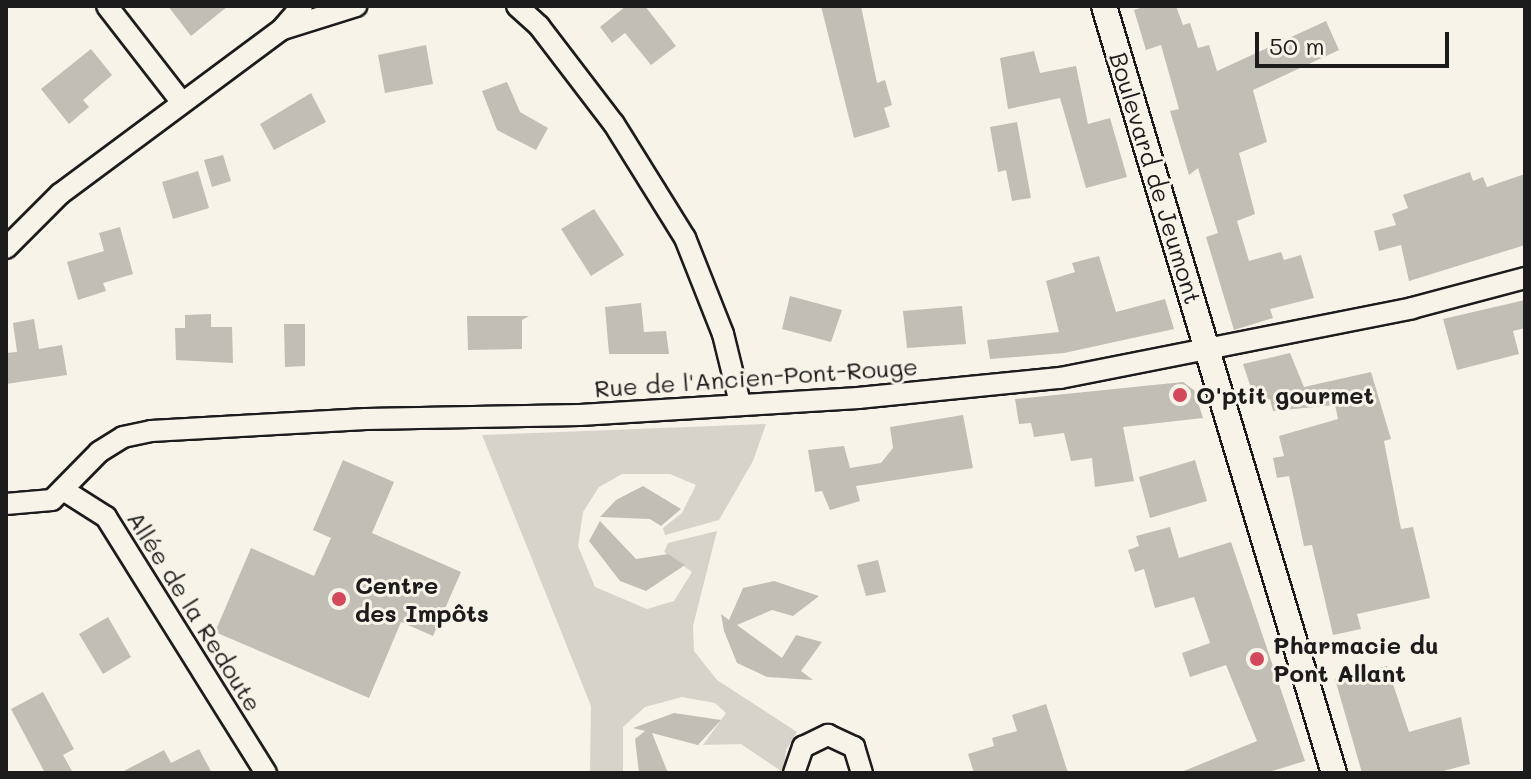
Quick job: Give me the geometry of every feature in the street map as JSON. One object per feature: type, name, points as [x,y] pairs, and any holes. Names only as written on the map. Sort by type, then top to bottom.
[{"type":"street","points":[[107,6],[180,100]]},
{"type":"street","points":[[6,248],[60,194],[180,100],[281,30],[302,6]]},
{"type":"street","points":[[281,30],[356,6]]},
{"type":"street","points":[[517,6],[539,26],[614,124],[677,225],[705,283],[740,403]]},
{"type":"street","name":"Boulevard de Jeumont","points":[[1104,6],[1334,773]]},
{"type":"street","name":"Rue de l'Ancien-Pont-Rouge","points":[[6,504],[34,504],[65,491],[99,452],[123,437],[151,431],[366,419],[580,415],[858,398],[1033,381],[1208,351],[1525,278]]},
{"type":"street","name":"Allée de la Redoute","points":[[65,491],[106,517],[266,773]]},
{"type":"street","points":[[794,773],[803,747],[828,735],[854,747],[862,773]]},
{"type":"shaded area","points":[[766,424],[753,461],[719,520],[665,535],[663,528],[682,513],[696,485],[670,474],[622,474],[599,487],[583,512],[578,546],[595,587],[647,609],[674,601],[692,572],[664,552],[668,543],[717,531],[693,626],[694,651],[717,680],[797,732],[786,750],[784,773],[741,744],[703,745],[726,713],[715,703],[682,697],[645,707],[623,727],[623,773],[590,773],[591,706],[482,435]]},
{"type":"building","points":[[168,6],[228,6],[191,36]]},
{"type":"building","points":[[626,6],[645,6],[676,46],[651,65],[625,33],[612,43],[600,27]]},
{"type":"building","points":[[821,6],[861,6],[877,83],[885,80],[892,105],[884,108],[890,127],[854,138]]},
{"type":"building","points":[[1147,6],[1176,6],[1183,25],[1190,23],[1198,48],[1209,45],[1217,71],[1326,21],[1339,50],[1253,90],[1267,142],[1239,153],[1255,214],[1237,221],[1249,261],[1281,252],[1284,260],[1301,255],[1314,298],[1270,309],[1273,318],[1234,330],[1206,237],[1218,233],[1198,168],[1189,175],[1170,111],[1179,109],[1161,45],[1146,50],[1134,10]]},
{"type":"building","points":[[426,45],[433,84],[385,93],[378,55]]},
{"type":"building","points":[[91,49],[112,75],[83,100],[89,107],[69,124],[41,89]]},
{"type":"building","points":[[1034,51],[1040,73],[1076,66],[1088,124],[1110,118],[1127,177],[1086,188],[1060,98],[1008,109],[1000,58]]},
{"type":"building","points":[[507,82],[520,112],[548,128],[536,150],[497,130],[482,91]]},
{"type":"building","points":[[311,93],[326,122],[274,150],[260,124]]},
{"type":"building","points":[[1017,122],[1031,198],[1012,201],[1006,170],[998,172],[990,127]]},
{"type":"building","points":[[223,155],[231,181],[212,187],[204,160]]},
{"type":"building","points":[[198,171],[209,208],[173,219],[162,182]]},
{"type":"building","points":[[1470,172],[1473,181],[1483,177],[1487,187],[1525,174],[1525,245],[1409,281],[1401,245],[1379,251],[1374,231],[1396,225],[1392,214],[1408,208],[1403,195]]},
{"type":"building","points":[[594,209],[624,255],[591,276],[561,229]]},
{"type":"building","points":[[120,227],[133,274],[103,283],[106,291],[78,300],[67,262],[104,251],[99,233]]},
{"type":"building","points":[[1099,256],[1116,312],[1165,299],[1174,329],[1064,353],[990,359],[987,340],[1059,332],[1046,281],[1075,272],[1072,263]]},
{"type":"building","points":[[790,296],[842,310],[831,342],[782,329]]},
{"type":"building","points":[[1525,300],[1525,328],[1513,331],[1519,354],[1457,370],[1443,319]]},
{"type":"building","points":[[641,303],[644,332],[666,331],[669,354],[609,354],[605,307]]},
{"type":"building","points":[[962,306],[966,344],[907,348],[903,311]]},
{"type":"building","points":[[211,314],[211,327],[232,327],[233,363],[176,360],[175,328],[185,328],[185,315]]},
{"type":"building","points":[[467,316],[529,316],[522,320],[522,349],[468,350]]},
{"type":"building","points":[[34,319],[39,349],[62,345],[67,375],[6,384],[6,353],[17,352],[13,323]]},
{"type":"building","points":[[284,324],[305,324],[305,366],[285,367]]},
{"type":"building","points":[[1290,353],[1304,387],[1371,372],[1391,439],[1384,441],[1401,529],[1413,527],[1430,598],[1357,614],[1361,629],[1333,635],[1312,545],[1304,546],[1289,476],[1277,478],[1273,458],[1284,456],[1279,436],[1338,419],[1335,405],[1273,411],[1270,399],[1256,403],[1243,364]]},
{"type":"building","points":[[1183,382],[1194,390],[1203,418],[1123,427],[1134,481],[1095,487],[1092,458],[1071,461],[1064,433],[1034,437],[1031,423],[1019,424],[1015,399]]},
{"type":"building","points":[[963,415],[973,468],[856,486],[860,501],[830,510],[822,491],[815,492],[808,450],[844,446],[850,468],[881,463],[893,448],[890,427]]},
{"type":"building","name":"Centre des Impôts","points":[[343,460],[394,482],[372,533],[461,572],[433,636],[401,622],[369,698],[215,632],[251,548],[314,576],[331,538],[313,530]]},
{"type":"building","points":[[1195,460],[1207,501],[1150,518],[1139,477]]},
{"type":"building","points":[[643,486],[681,509],[661,526],[650,519],[600,517],[616,500]]},
{"type":"building","points":[[600,521],[636,559],[668,554],[685,565],[646,591],[620,581],[589,541]]},
{"type":"building","points":[[1170,527],[1179,558],[1231,542],[1305,761],[1266,773],[1179,773],[1257,741],[1226,665],[1190,677],[1182,653],[1210,643],[1194,597],[1155,608],[1144,569],[1135,572],[1128,550],[1139,546],[1136,536]]},
{"type":"building","points":[[878,560],[886,592],[866,596],[857,565]]},
{"type":"building","points":[[774,581],[819,596],[793,616],[772,610],[737,625],[782,658],[796,635],[822,642],[801,671],[813,680],[767,677],[737,663],[724,631],[721,614],[729,620],[743,588]]},
{"type":"building","points":[[108,617],[131,657],[103,674],[79,634]]},
{"type":"building","points":[[1387,666],[1409,732],[1461,717],[1470,764],[1436,773],[1362,773],[1335,679]]},
{"type":"building","points":[[43,692],[74,749],[63,755],[73,773],[45,773],[11,709]]},
{"type":"building","points":[[1046,704],[1068,773],[974,773],[968,754],[994,746],[992,738],[1017,731],[1012,715]]},
{"type":"building","points":[[674,713],[721,720],[698,745],[652,733],[668,773],[639,773],[635,739],[645,731],[633,728]]},
{"type":"building","points":[[199,749],[212,773],[120,773],[164,750],[171,763]]},
{"type":"place","name":"O'ptit gourmet","points":[[1180,395]]},
{"type":"place","name":"Centre des Impôts","points":[[339,599]]},
{"type":"place","name":"Pharmacie du Pont Allant","points":[[1257,659]]}]
